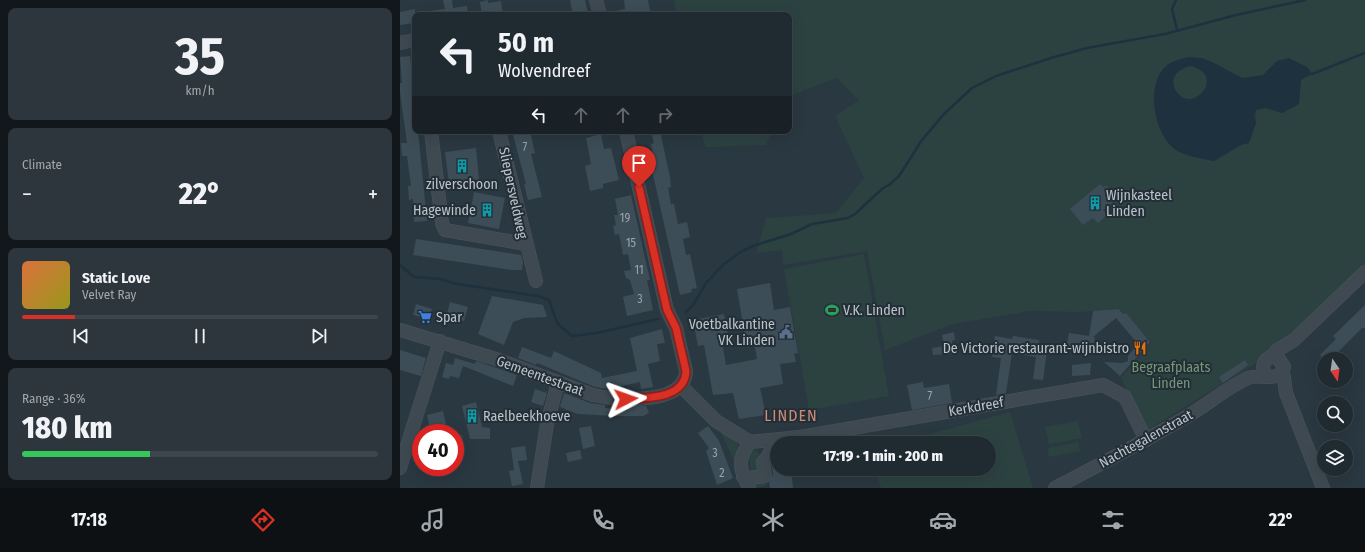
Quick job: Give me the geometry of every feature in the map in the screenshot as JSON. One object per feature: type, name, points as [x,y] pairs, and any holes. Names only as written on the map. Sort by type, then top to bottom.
[{"type":"street","points":[[596,0],[599,12]]},
{"type":"street","points":[[400,42],[412,40]]},
{"type":"street","name":"Sliepersveldweg","points":[[431,134],[442,223],[446,230],[526,244],[500,134]]},
{"type":"street","points":[[627,134],[667,310],[676,328],[686,371],[683,389],[716,421],[750,442],[742,453],[744,477],[750,478],[765,476],[763,462],[770,450]]},
{"type":"street","points":[[526,244],[536,281]]},
{"type":"street","name":"Nachtegalenstraat","points":[[1055,488],[1187,417],[1234,387],[1251,370],[1273,369],[1276,351],[1294,340],[1365,272]]},
{"type":"street","name":"Gemeentestraat","points":[[400,330],[440,341],[593,395],[617,399],[656,396],[683,389]]},
{"type":"street","points":[[400,468],[402,454],[440,341]]},
{"type":"street","points":[[1273,369],[1286,393],[1323,488]]},
{"type":"street","points":[[537,488],[547,424],[558,382]]},
{"type":"street","name":"Kerkdreef","points":[[801,436],[1103,385],[1125,397],[1146,440]]},
{"type":"street","name":"Kerkdreef","points":[[750,442],[770,440]]},
{"type":"green space","name":"Begraafplaats Linden","points":[[674,0],[1365,0],[1365,265],[1266,357],[1149,429],[1145,428],[1121,378],[1151,342],[1120,309],[1080,312],[1029,311],[953,324],[885,350],[867,251],[783,265],[782,250],[756,253],[766,218],[836,213],[864,178],[835,116],[859,100],[837,78],[792,95],[792,12],[676,12]],"holes":[[[1277,61],[1301,80],[1298,104],[1282,113],[1266,108],[1256,110],[1256,123],[1249,142],[1214,161],[1186,155],[1178,151],[1166,140],[1158,125],[1156,117],[1154,108],[1154,89],[1163,69],[1212,62],[1242,78],[1257,77],[1263,75]]]},
{"type":"green space","points":[[1190,65],[1202,70],[1207,82],[1202,94],[1190,99],[1178,94],[1173,82],[1178,70]]},
{"type":"green space","points":[[702,134],[772,134],[766,145],[706,147]]},
{"type":"green space","name":"V.K. Linden","points":[[864,254],[889,396],[809,410],[784,269]]},
{"type":"green space","points":[[1010,412],[1033,488],[881,488],[877,476],[996,476],[996,436],[923,436]]},
{"type":"green space","points":[[1078,421],[1082,438],[1049,444],[1045,427]]},
{"type":"green space","points":[[720,431],[732,438],[738,444],[739,451],[736,465]]},
{"type":"green space","points":[[1078,442],[1080,451],[1049,457],[1047,448]]},
{"type":"green space","points":[[757,450],[761,456],[766,486],[756,488],[751,476],[748,456]]},
{"type":"water","points":[[1189,57],[1202,58],[1242,78],[1263,75],[1277,61],[1289,58],[1307,67],[1312,74],[1301,80],[1299,104],[1282,113],[1266,108],[1256,110],[1254,115],[1256,123],[1249,143],[1241,145],[1214,161],[1191,156],[1175,149],[1165,139],[1157,119],[1154,96],[1159,76],[1164,68],[1170,64]],"holes":[[[1191,66],[1202,71],[1206,78],[1206,85],[1202,92],[1196,97],[1189,99],[1181,97],[1175,89],[1173,80],[1177,73]]]},
{"type":"building","points":[[443,0],[452,0],[453,8],[467,6],[468,12],[429,11],[445,9]]},
{"type":"building","points":[[488,0],[488,3],[501,1],[503,12],[482,12],[480,2]]},
{"type":"building","points":[[570,0],[585,0],[588,12],[572,12]]},
{"type":"building","points":[[624,0],[648,0],[650,11],[611,12],[625,9]]},
{"type":"building","points":[[415,9],[415,12],[412,12],[412,23],[400,25],[400,12]]},
{"type":"building","points":[[410,56],[412,74],[412,134],[418,134],[427,221],[414,222],[413,199],[409,200],[408,186],[411,186],[407,156],[402,156],[401,143],[407,143],[400,92],[400,83],[402,83],[400,57]]},
{"type":"building","points":[[513,134],[531,134],[535,153],[531,154],[542,197],[528,200],[524,184],[526,184]]},
{"type":"building","points":[[601,134],[604,149],[611,148],[619,180],[603,184],[603,188],[590,191],[585,166],[591,164],[586,138]]},
{"type":"building","points":[[652,134],[661,134],[670,177],[671,187],[668,188],[671,204],[674,204],[678,224],[687,222],[690,237],[683,239],[686,255],[690,254],[697,288],[691,289],[692,292],[680,295],[652,170],[656,169],[651,144],[654,143]]},
{"type":"building","name":"zilverschoon","points":[[476,148],[479,180],[449,184],[445,152]]},
{"type":"building","name":"Wijnkasteel Linden","points":[[1100,184],[1103,187],[1108,186],[1108,191],[1114,201],[1103,210],[1107,215],[1098,223],[1093,218],[1083,225],[1070,209]]},
{"type":"building","name":"Hagewinde","points":[[474,192],[505,198],[499,229],[468,223]]},
{"type":"building","points":[[631,195],[650,280],[647,280],[653,310],[627,316],[623,297],[634,294],[630,280],[626,278],[624,271],[631,270],[628,254],[623,255],[619,234],[615,235],[613,226],[616,225],[614,215],[618,215],[615,199]]},
{"type":"building","points":[[416,239],[521,255],[523,262],[522,270],[512,270],[413,255]]},
{"type":"building","points":[[770,283],[774,310],[790,307],[798,353],[794,354],[796,362],[780,364],[783,384],[760,388],[766,415],[739,419],[733,393],[713,395],[704,345],[698,346],[693,320],[724,314],[729,341],[722,342],[726,365],[757,359],[753,336],[745,336],[737,289]]},
{"type":"building","points":[[492,296],[543,305],[547,317],[524,318],[513,322],[504,345],[478,334]]},
{"type":"building","points":[[450,302],[468,307],[464,321],[446,317]]},
{"type":"building","points":[[416,304],[432,309],[429,319],[413,315]]},
{"type":"building","points":[[1365,305],[1365,328],[1362,328],[1338,352],[1323,352],[1336,339],[1333,336]]},
{"type":"building","points":[[1119,309],[1123,314],[1126,313],[1150,342],[1120,376],[1104,362],[1122,363],[1128,361],[1128,356],[1138,344],[1116,318],[1093,337],[1095,337],[1093,352],[1066,349],[1069,333],[1089,336],[1093,311]]},
{"type":"building","points":[[662,329],[665,343],[657,344],[660,361],[648,364],[653,387],[641,389],[640,382],[608,389],[595,387],[537,363],[536,365],[518,358],[522,347],[551,358],[554,351],[601,373],[602,378],[637,371],[630,338]]},
{"type":"building","points":[[954,332],[955,340],[952,341],[954,354],[933,355],[932,348],[944,346],[942,335]]},
{"type":"building","points":[[995,336],[1012,339],[1013,336],[1039,340],[1039,343],[1048,344],[1043,380],[1033,379],[1036,357],[1012,353],[1006,393],[996,395],[1001,358],[992,357]]},
{"type":"building","points":[[400,350],[426,358],[421,376],[400,370]]},
{"type":"building","points":[[455,358],[475,364],[476,361],[517,375],[513,386],[463,366],[459,378],[450,376],[449,379],[442,377],[446,363],[453,365]]},
{"type":"building","points":[[1245,360],[1248,365],[1223,383],[1219,377]]},
{"type":"building","points":[[1091,363],[1090,375],[1072,376],[1072,365]]},
{"type":"building","points":[[923,382],[924,388],[949,384],[952,403],[912,410],[907,385]]},
{"type":"building","points":[[535,389],[547,393],[543,406],[531,402]]},
{"type":"building","points":[[564,393],[590,403],[605,405],[605,408],[620,409],[620,406],[646,406],[649,413],[643,416],[578,414],[560,407]]},
{"type":"building","name":"Raelbeekhoeve","points":[[476,402],[482,427],[490,428],[490,439],[470,439],[462,406]]},
{"type":"building","points":[[443,411],[446,424],[429,424],[427,415]]},
{"type":"building","points":[[591,426],[595,446],[583,449],[579,428]]},
{"type":"building","points":[[708,426],[719,441],[733,478],[717,485],[706,451],[709,448],[698,433]]},
{"type":"building","points":[[525,446],[527,460],[518,461],[523,484],[512,486],[509,471],[514,470],[511,448]]},
{"type":"building","points":[[580,450],[582,459],[568,462],[566,453]]},
{"type":"building","points":[[772,476],[792,476],[793,488],[770,488],[769,483]]},
{"type":"waterway","points":[[1176,0],[1172,9],[1177,30]]},
{"type":"waterway","points":[[686,312],[693,305],[706,283],[724,264],[742,251],[791,234],[812,224],[848,218],[855,214],[883,188],[899,176],[922,140],[944,114],[972,88],[996,76],[1087,48],[1165,34],[1236,15],[1305,0]]},
{"type":"waterway","points":[[1312,74],[1365,53]]},
{"type":"waterway","points":[[400,265],[414,277],[440,279],[457,284],[538,296],[549,300],[557,323],[572,336],[597,333],[658,319]]},
{"type":"place","name":"zilverschoon","points":[[462,166]]},
{"type":"place","name":"Wijnkasteel Linden","points":[[1095,203]]},
{"type":"place","name":"Hagewinde","points":[[487,210]]},
{"type":"place","name":"V.K. Linden","points":[[832,310]]},
{"type":"place","name":"Spar","points":[[425,317]]},
{"type":"place","name":"Voetbalkantine VK Linden","points":[[786,332]]},
{"type":"place","name":"De Victorie restaurant-wijnbistro","points":[[1140,348]]},
{"type":"place","name":"Raelbeekhoeve","points":[[472,416]]},
{"type":"district","name":"LINDEN","points":[[791,415]]},
{"type":"route","points":[[626,399],[671,393],[681,386],[686,378],[686,371],[676,328],[667,310],[639,187]]}]
